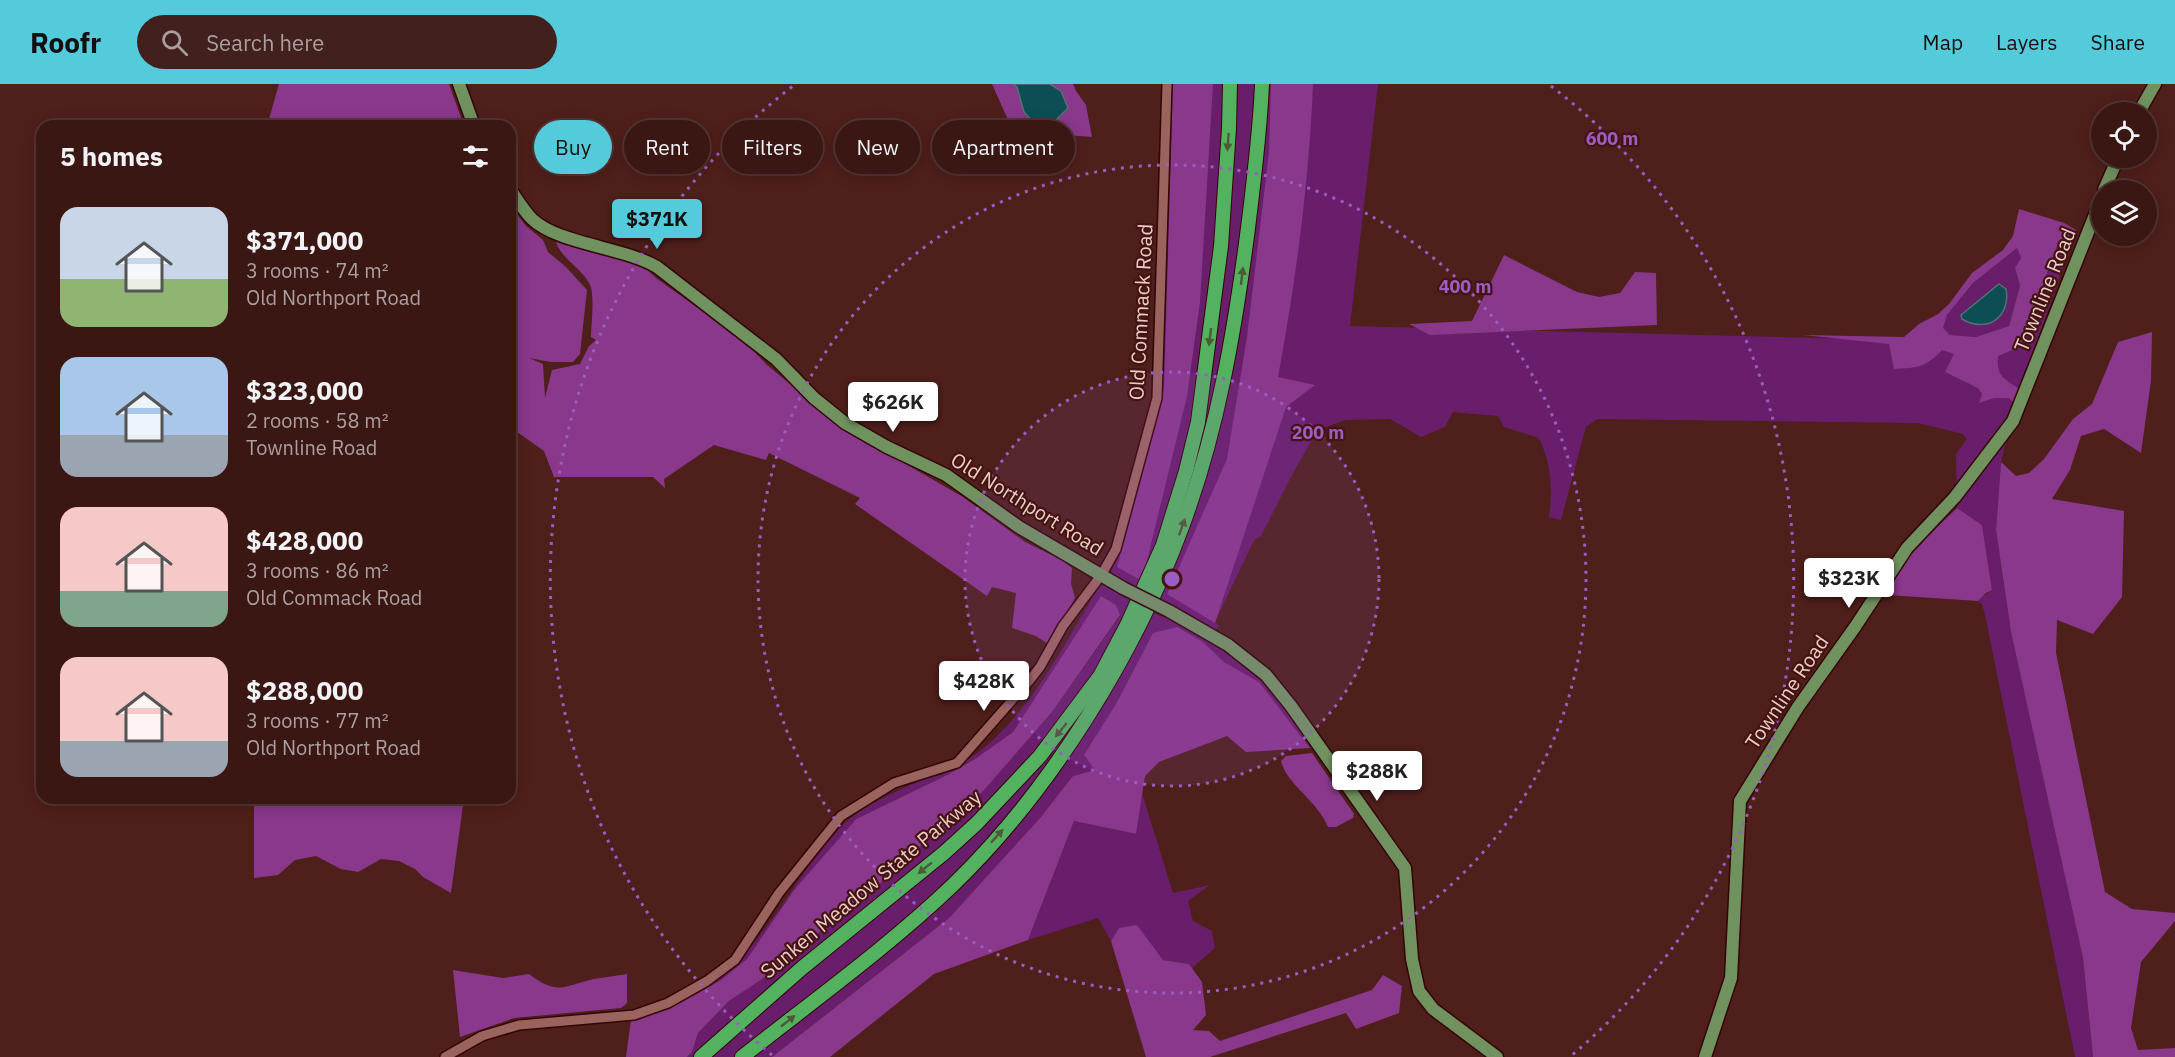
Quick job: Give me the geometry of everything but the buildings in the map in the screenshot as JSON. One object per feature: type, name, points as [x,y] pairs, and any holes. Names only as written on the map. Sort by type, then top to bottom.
[{"type":"highway","name":"Sunken Meadow State Parkway","points":[[701,1057],[802,968],[935,860],[976,823],[1040,756],[1100,676],[1127,625],[1163,545],[1186,471],[1198,422],[1221,246],[1230,84]]},
{"type":"highway","points":[[742,1057],[882,947],[953,884],[1046,778],[1113,674],[1142,619],[1182,527],[1208,447],[1225,375],[1240,291],[1259,134],[1262,84]]},
{"type":"main road","points":[[459,84],[472,120]]},
{"type":"main road","points":[[2145,102],[2155,84]]},
{"type":"main road","name":"Old Northport Road","points":[[516,197],[532,219],[556,233],[643,259],[657,267],[776,359],[822,405],[845,423],[887,447],[946,475],[1054,549],[1227,645],[1266,675],[1291,706],[1405,867],[1412,959],[1419,991],[1433,1009],[1497,1057]]},
{"type":"main road","name":"Townline Road","points":[[1705,1057],[1731,978],[1740,801],[1798,707],[1907,548],[1955,497],[2013,421],[2091,225]]},
{"type":"street","name":"Old Commack Road","points":[[445,1057],[482,1036],[519,1025],[634,1015],[668,1003],[707,981],[735,960],[779,893],[841,816],[894,783],[957,763],[1040,667],[1063,626],[1102,574],[1116,549],[1157,398],[1167,84]]},
{"type":"shaded area","points":[[279,84],[449,84],[462,120],[269,120]]},
{"type":"shaded area","points":[[992,84],[1013,84],[1017,87],[1024,112],[1039,120],[1008,120]]},
{"type":"shaded area","points":[[1050,84],[1073,84],[1086,105],[1092,137],[1075,136],[1075,120],[1056,120],[1061,91]]},
{"type":"shaded area","points":[[1170,84],[1226,84],[1223,180],[1195,418],[1171,511],[1141,589],[1111,573],[1133,504],[1163,388]]},
{"type":"shaded area","points":[[1173,84],[1213,84],[1200,302],[1187,396],[1142,581],[1117,567],[1164,389]]},
{"type":"shaded area","points":[[1236,84],[1258,84],[1236,291],[1202,452],[1196,452],[1214,360],[1222,290]]},
{"type":"shaded area","points":[[1268,84],[1378,84],[1350,326],[2019,343],[2057,246],[2076,230],[2015,404],[2001,462],[1996,530],[2011,632],[2083,958],[2093,1057],[2075,1057],[1985,615],[1982,604],[1978,601],[1992,590],[1982,525],[1957,508],[1956,454],[1967,439],[1963,434],[1918,423],[1597,419],[1586,427],[1561,520],[1549,517],[1550,476],[1539,438],[1504,427],[1498,416],[1453,412],[1445,427],[1421,437],[1390,419],[1345,420],[1318,430],[1261,536],[1254,540],[1215,622],[1219,626],[1216,629],[1204,626],[1172,608],[1173,605],[1158,598],[1200,490]]},
{"type":"shaded area","points":[[1271,84],[1313,84],[1301,231],[1278,377],[1315,385],[1286,407],[1215,623],[1167,594],[1227,459],[1247,337],[1269,152]]},
{"type":"shaded area","points":[[2019,209],[2064,223],[2076,230],[2057,246],[2020,347],[1998,356],[2000,373],[2019,389],[2015,404],[2009,398],[1994,398],[1979,403],[1982,394],[1978,388],[1945,372],[1954,354],[1942,350],[1921,366],[1894,369],[1889,344],[1803,335],[1904,337],[1949,304],[1972,273],[2003,250],[2013,236]],"holes":[[[2017,248],[2021,258],[2015,268],[2020,286],[2009,326],[1976,337],[1950,335],[1943,328],[1947,315],[1973,283]]]},
{"type":"shaded area","points":[[516,213],[526,226],[543,240],[548,252],[566,267],[587,290],[580,354],[573,362],[551,362],[529,358],[543,364],[545,398],[552,370],[580,364],[589,346],[596,340],[591,337],[593,303],[590,285],[563,254],[556,242],[638,261],[656,278],[744,341],[767,365],[845,429],[963,497],[1025,542],[1062,560],[1072,568],[1071,584],[1075,598],[1048,644],[1036,636],[1012,628],[1016,593],[992,587],[987,596],[855,504],[860,498],[769,453],[766,460],[714,445],[664,479],[665,488],[653,477],[554,477],[544,451],[516,431]]},
{"type":"shaded area","points":[[2017,248],[2021,258],[2015,268],[2020,286],[2009,326],[1976,337],[1950,335],[1942,328],[1947,315],[1973,283]]},
{"type":"shaded area","points":[[1504,255],[1577,292],[1599,297],[1620,293],[1635,272],[1656,273],[1657,325],[1430,335],[1409,324],[1472,321]]},
{"type":"shaded area","points":[[2152,332],[2151,381],[2141,453],[2104,429],[2081,436],[2070,470],[2052,499],[2124,511],[2122,597],[2093,634],[2057,620],[2056,653],[2105,892],[2132,909],[2175,913],[2175,921],[2141,962],[2131,1028],[2138,1050],[2175,1048],[2175,1057],[2093,1057],[2083,958],[2011,632],[1996,530],[2001,462],[2016,476],[2029,473],[2044,459],[2073,419],[2092,404],[2118,342]]},
{"type":"shaded area","points":[[1957,508],[1982,525],[1992,590],[1978,601],[1887,595],[1897,571]]},
{"type":"shaded area","points":[[1104,584],[1135,603],[1078,699],[1039,751],[983,812],[696,1057],[687,1057],[692,1052],[698,1033],[729,1001],[789,961],[834,918],[863,900],[984,789],[1052,712],[1120,616],[1116,605],[1101,596],[1013,732],[975,759],[947,775],[856,819],[794,890],[747,959],[721,980],[680,1003],[723,974],[745,954],[830,839],[844,824],[863,809],[887,796],[969,759],[990,742],[1027,702],[1043,680],[1099,587]]},
{"type":"shaded area","points":[[1101,596],[1116,605],[1120,615],[1052,712],[984,790],[863,900],[834,918],[789,961],[729,1001],[698,1033],[692,1052],[687,1057],[626,1057],[631,1020],[680,1003],[721,980],[747,959],[794,890],[856,819],[947,775],[975,759],[1013,732]]},
{"type":"shaded area","points":[[1154,613],[1164,618],[1165,615],[1208,638],[1275,691],[1313,747],[1310,748],[1259,682],[1224,662],[1203,642],[1153,633],[1116,704],[1096,770],[1073,776],[1040,818],[949,918],[772,1057],[749,1057],[1008,833],[1139,637],[1142,638]]},
{"type":"shaded area","points":[[1177,627],[1203,642],[1224,662],[1259,682],[1310,748],[1246,752],[1227,736],[1159,762],[1145,776],[1136,834],[1074,821],[1028,940],[934,974],[830,1057],[772,1057],[949,918],[1040,818],[1073,776],[1095,770],[1084,755],[1116,704],[1153,633]]},
{"type":"shaded area","points":[[1065,734],[1070,737],[992,838],[922,906],[861,958],[736,1057],[710,1057]]},
{"type":"shaded area","points":[[1312,753],[1354,814],[1353,818],[1336,827],[1328,827],[1317,809],[1289,778],[1281,761],[1286,756]]},
{"type":"shaded area","points":[[1142,793],[1173,893],[1210,885],[1188,901],[1193,921],[1212,931],[1215,948],[1192,968],[1189,964],[1163,960],[1119,928],[1111,941],[1098,918],[1028,940],[1074,821],[1135,834]]},
{"type":"shaded area","points":[[254,804],[463,804],[451,893],[399,861],[381,859],[358,872],[341,869],[316,856],[295,860],[278,875],[254,878]]},
{"type":"shaded area","points":[[1137,925],[1163,960],[1189,964],[1202,982],[1206,1015],[1193,1030],[1209,1031],[1220,1041],[1372,990],[1383,975],[1402,986],[1399,1013],[1356,1029],[1346,1013],[1210,1057],[1146,1057],[1111,941],[1119,928]]},
{"type":"shaded area","points":[[453,970],[503,978],[529,974],[554,987],[627,974],[627,1003],[621,1008],[514,1018],[460,1037]]},
{"type":"water","points":[[1013,84],[1050,84],[1061,91],[1068,108],[1057,120],[1032,120],[1024,112],[1017,87]]},
{"type":"water","points":[[1999,284],[2006,289],[2007,299],[2001,315],[1995,320],[1980,325],[1962,319],[1961,315]]}]
